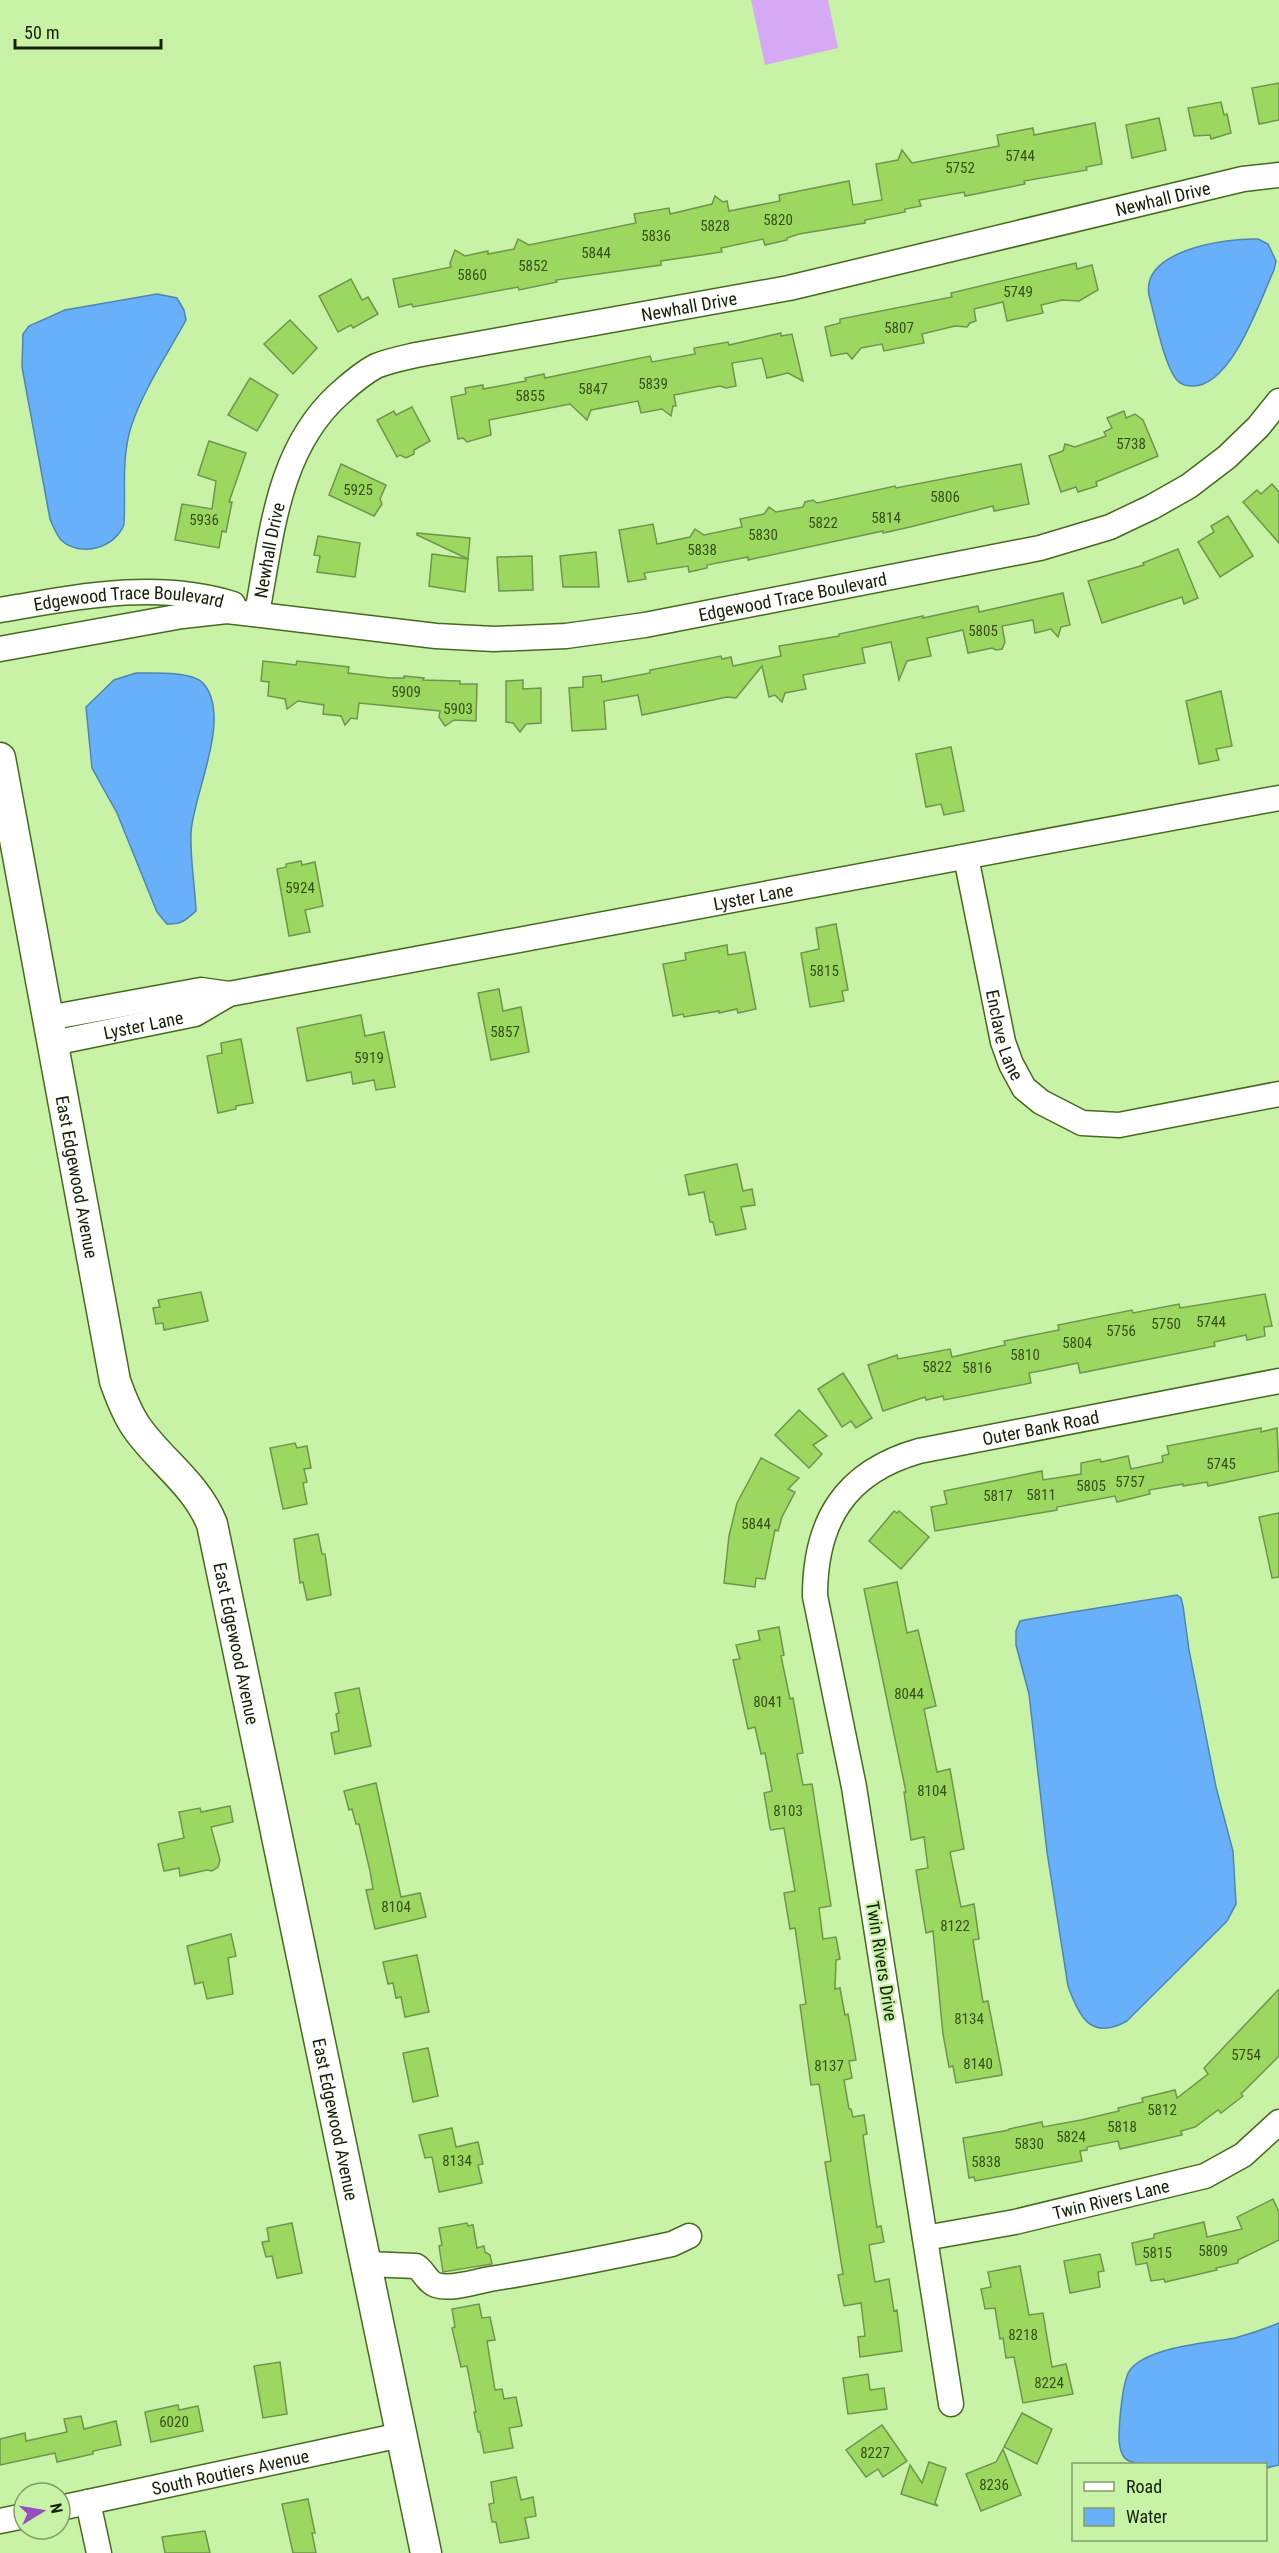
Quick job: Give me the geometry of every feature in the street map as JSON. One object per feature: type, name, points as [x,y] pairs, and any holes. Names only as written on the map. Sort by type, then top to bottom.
[{"type":"main road","name":"East Edgewood Avenue","points":[[0,758],[115,1381],[130,1417],[138,1429],[207,1510],[216,1539],[426,2553]]},
{"type":"street","name":"Newhall Drive","points":[[257,613],[280,490],[291,460],[305,434],[325,406],[376,366],[416,355],[789,288],[1243,179],[1279,175]]},
{"type":"street","name":"Edgewood Trace Boulevard","points":[[0,649],[182,616],[227,611],[436,636],[494,639],[566,636],[645,625],[1040,548],[1110,527],[1189,486],[1227,457],[1258,427],[1279,401]]},
{"type":"street","name":"Edgewood Trace Boulevard","points":[[0,610],[130,591],[218,599],[257,613]]},
{"type":"street","name":"Lyster Lane","points":[[51,1030],[201,990],[229,994],[1279,798]]},
{"type":"street","name":"Enclave Lane","points":[[966,857],[1003,1042],[1011,1064],[1024,1088],[1041,1102],[1082,1123],[1101,1126],[1119,1125],[1279,1094]]},
{"type":"street","name":"Outer Bank Road","points":[[828,1521],[856,1483],[893,1458],[1279,1381]]},
{"type":"street","name":"Twin Rivers Drive","points":[[828,1521],[819,1543],[815,1572],[815,1596],[854,1787],[951,2404]]},
{"type":"street","name":"Twin Rivers Lane","points":[[925,2238],[1015,2222],[1205,2176],[1243,2155],[1279,2122]]},
{"type":"street","points":[[366,2264],[416,2266],[422,2270],[431,2283],[437,2286],[456,2286],[562,2268],[672,2244],[689,2236]]},
{"type":"street","name":"South Routiers Avenue","points":[[72,2505],[401,2435]]},
{"type":"street","points":[[88,2502],[99,2553]]},
{"type":"shaded area","points":[[751,0],[828,0],[838,48],[765,65]]},
{"type":"water","points":[[1258,239],[1268,244],[1276,261],[1243,340],[1220,373],[1206,383],[1192,386],[1181,383],[1171,371],[1163,350],[1149,295],[1150,280],[1158,267],[1188,250],[1226,241]]},
{"type":"water","points":[[157,294],[177,298],[184,310],[186,320],[149,386],[131,427],[125,463],[124,524],[120,532],[106,544],[97,548],[78,548],[61,540],[50,519],[22,367],[23,334],[29,326],[65,310]]},
{"type":"water","points":[[136,673],[171,674],[198,679],[203,683],[211,698],[214,715],[209,756],[191,833],[196,911],[176,924],[167,924],[157,912],[117,813],[92,768],[86,707],[114,680]]},
{"type":"water","points":[[1177,1595],[1181,1598],[1183,1606],[1189,1650],[1216,1787],[1233,1851],[1236,1904],[1227,1921],[1127,2021],[1115,2027],[1095,2027],[1082,2016],[1068,1986],[1047,1852],[1029,1694],[1016,1645],[1016,1631],[1020,1621]]},
{"type":"water","points":[[1279,2323],[1279,2465],[1267,2468],[1267,2463],[1138,2463],[1122,2455],[1119,2439],[1125,2383],[1130,2370],[1138,2362],[1178,2347],[1235,2338]]},
{"type":"building","points":[[1279,83],[1279,120],[1259,124],[1252,88]]},
{"type":"building","points":[[1221,102],[1224,115],[1227,114],[1231,133],[1211,139],[1210,135],[1194,136],[1188,108]]},
{"type":"building","points":[[1159,118],[1166,150],[1132,158],[1126,125]]},
{"type":"building","points":[[1095,123],[1102,164],[1086,167],[1087,170],[1024,181],[1025,184],[965,196],[964,192],[919,200],[921,206],[905,209],[905,212],[865,220],[865,223],[799,234],[787,240],[765,245],[763,239],[721,248],[722,252],[661,261],[661,265],[556,280],[557,282],[519,290],[518,287],[413,307],[412,304],[399,307],[393,279],[451,267],[450,263],[455,250],[465,256],[514,249],[518,239],[529,245],[636,223],[634,214],[669,208],[670,214],[712,204],[715,196],[723,202],[727,201],[729,211],[780,201],[779,195],[849,181],[853,205],[882,200],[876,164],[898,160],[902,150],[912,163],[999,146],[997,135],[1033,128],[1034,135]]},
{"type":"building","points":[[1076,263],[1077,269],[1092,265],[1098,290],[1079,301],[1062,300],[1041,305],[1043,313],[1007,321],[1003,302],[974,309],[976,321],[967,327],[955,326],[922,334],[924,343],[884,351],[882,344],[861,348],[852,359],[847,353],[831,356],[825,327],[840,323],[840,319],[952,297],[951,293]]},
{"type":"building","points":[[351,279],[362,300],[368,297],[378,314],[353,328],[351,325],[338,332],[319,296]]},
{"type":"building","points":[[290,320],[317,348],[293,374],[264,344]]},
{"type":"building","points":[[781,333],[781,336],[792,334],[803,381],[788,373],[767,378],[762,358],[732,363],[736,386],[726,388],[720,386],[674,395],[676,406],[673,406],[671,416],[662,409],[641,413],[638,401],[591,410],[587,420],[570,404],[489,420],[491,435],[467,442],[463,438],[458,439],[451,397],[466,394],[465,388],[483,385],[483,389],[526,381],[525,378],[544,374],[545,378],[650,356],[652,362],[695,354],[694,348],[728,342],[729,345]]},
{"type":"building","points":[[250,378],[278,395],[257,431],[228,415]]},
{"type":"building","points":[[412,407],[430,441],[414,450],[414,454],[406,458],[400,455],[397,457],[377,420],[394,411],[396,415]]},
{"type":"building","points":[[1124,411],[1126,418],[1135,414],[1143,420],[1158,456],[1096,482],[1097,486],[1078,492],[1076,487],[1061,492],[1049,456],[1063,451],[1065,444],[1075,447],[1106,436],[1104,432],[1112,428],[1107,418]]},
{"type":"building","points":[[209,441],[246,453],[229,502],[232,502],[226,532],[222,531],[219,548],[175,540],[182,504],[212,509],[216,481],[198,475]]},
{"type":"building","points":[[341,464],[386,485],[380,499],[382,504],[374,516],[329,495]]},
{"type":"building","points":[[1021,464],[1029,504],[994,511],[993,506],[883,533],[883,531],[748,560],[748,557],[707,565],[707,568],[689,572],[688,566],[644,573],[646,579],[628,582],[619,530],[653,524],[657,544],[690,537],[695,529],[704,535],[742,527],[740,519],[764,514],[769,507],[776,512],[803,507],[805,502],[813,500],[817,503],[895,486],[896,488]]},
{"type":"building","points":[[1272,484],[1279,492],[1279,543],[1243,502],[1257,490],[1261,494]]},
{"type":"building","points":[[1228,516],[1253,556],[1220,577],[1198,542],[1214,532],[1211,526]]},
{"type":"building","points":[[417,533],[470,538],[468,559],[417,535]]},
{"type":"building","points":[[318,536],[360,543],[355,577],[317,572],[320,556],[314,555]]},
{"type":"building","points":[[1178,549],[1198,598],[1184,604],[1182,597],[1102,623],[1088,581],[1144,565],[1143,563]]},
{"type":"building","points":[[596,552],[599,587],[563,587],[560,556]]},
{"type":"building","points":[[432,554],[468,559],[465,592],[429,586]]},
{"type":"building","points":[[532,556],[533,590],[499,591],[497,557]]},
{"type":"building","points":[[1063,593],[1070,625],[1061,627],[1058,637],[1051,629],[1035,633],[1033,620],[1002,626],[1005,642],[1002,649],[992,648],[968,653],[963,630],[927,638],[931,656],[907,661],[899,680],[891,642],[862,648],[865,663],[803,675],[806,689],[785,693],[782,702],[775,695],[769,697],[762,666],[736,698],[727,697],[642,715],[638,695],[604,701],[606,729],[572,731],[569,688],[583,687],[583,677],[601,675],[602,682],[721,656],[722,659],[731,657],[733,666],[781,656],[779,646],[839,636],[839,634],[978,606],[979,612]]},
{"type":"building","points":[[263,661],[296,665],[297,661],[349,667],[348,673],[477,684],[476,721],[454,720],[445,726],[439,717],[440,711],[359,703],[357,719],[351,718],[345,725],[341,716],[323,714],[324,705],[298,701],[287,709],[285,699],[268,696],[269,682],[261,681]]},
{"type":"building","points":[[523,680],[523,689],[541,688],[541,723],[526,724],[520,732],[513,723],[506,722],[506,681]]},
{"type":"building","points":[[1221,691],[1232,746],[1216,749],[1219,760],[1199,764],[1186,701]]},
{"type":"building","points":[[951,747],[964,811],[944,815],[941,804],[926,807],[916,754]]},
{"type":"building","points":[[301,861],[302,865],[315,862],[323,906],[305,910],[310,932],[289,936],[277,869],[286,867],[286,864]]},
{"type":"building","points":[[836,924],[848,990],[842,991],[844,1001],[810,1007],[801,953],[819,949],[816,928]]},
{"type":"building","points":[[727,945],[728,955],[745,952],[756,1009],[738,1013],[737,1009],[684,1017],[683,1014],[673,1016],[663,964],[686,960],[685,953]]},
{"type":"building","points":[[499,989],[503,1011],[521,1007],[529,1052],[491,1060],[478,993]]},
{"type":"building","points":[[361,1015],[365,1036],[384,1032],[395,1087],[376,1090],[374,1080],[353,1084],[351,1072],[307,1081],[297,1028]]},
{"type":"building","points":[[241,1039],[253,1103],[218,1113],[207,1056],[222,1053],[221,1043]]},
{"type":"building","points":[[737,1164],[743,1191],[752,1189],[755,1205],[741,1207],[746,1229],[716,1235],[713,1222],[710,1222],[704,1192],[689,1195],[685,1175]]},
{"type":"building","points":[[201,1292],[208,1321],[164,1330],[163,1323],[156,1324],[153,1308],[160,1307],[158,1300]]},
{"type":"building","points":[[1265,1294],[1272,1326],[1264,1327],[1265,1336],[1247,1340],[1246,1335],[1214,1342],[1215,1346],[1080,1373],[1078,1363],[1029,1373],[1031,1383],[944,1400],[943,1396],[926,1400],[925,1397],[883,1411],[868,1365],[897,1355],[898,1359],[950,1349],[952,1357],[1005,1345],[1004,1341],[1059,1330],[1058,1325],[1132,1310],[1133,1313],[1179,1304],[1180,1308]]},
{"type":"building","points":[[843,1373],[872,1418],[856,1428],[851,1421],[842,1427],[818,1389]]},
{"type":"building","points":[[799,1410],[827,1436],[813,1445],[822,1454],[809,1468],[775,1435]]},
{"type":"building","points":[[1261,1428],[1261,1432],[1277,1428],[1279,1471],[1208,1486],[1207,1482],[1183,1486],[1183,1484],[1149,1490],[1150,1494],[1117,1502],[1115,1496],[1057,1507],[1057,1510],[935,1531],[931,1507],[947,1504],[944,1491],[1042,1471],[1043,1480],[1081,1474],[1081,1463],[1100,1459],[1101,1462],[1128,1456],[1131,1469],[1163,1462],[1162,1456],[1169,1454],[1167,1446]]},
{"type":"building","points":[[295,1443],[297,1448],[307,1446],[311,1468],[304,1469],[307,1482],[303,1483],[307,1504],[283,1509],[270,1448]]},
{"type":"building","points":[[761,1458],[799,1478],[788,1489],[795,1492],[782,1517],[778,1531],[775,1530],[765,1579],[756,1578],[755,1587],[724,1583],[729,1536],[737,1503]]},
{"type":"building","points":[[894,1511],[897,1513],[899,1511],[929,1537],[901,1569],[869,1541]]},
{"type":"building","points":[[1279,1513],[1279,1577],[1272,1578],[1259,1517]]},
{"type":"building","points":[[318,1534],[322,1554],[325,1554],[331,1595],[307,1600],[303,1582],[300,1583],[294,1539]]},
{"type":"building","points":[[897,1582],[907,1633],[918,1630],[936,1706],[924,1709],[937,1772],[950,1769],[964,1849],[950,1852],[961,1907],[974,1904],[979,1939],[973,1940],[983,2002],[988,2001],[1002,2073],[1002,2075],[956,2083],[953,2066],[949,2067],[943,2034],[933,1931],[926,1933],[916,1870],[928,1868],[924,1837],[911,1840],[904,1792],[906,1792],[864,1589]]},
{"type":"building","points":[[779,1627],[784,1655],[781,1656],[790,1699],[793,1698],[803,1753],[797,1754],[803,1785],[812,1784],[831,1906],[819,1908],[823,1939],[836,1937],[840,1959],[836,1960],[835,1989],[840,1988],[845,2015],[848,2014],[856,2060],[849,2061],[852,2078],[844,2080],[849,2109],[853,2117],[864,2115],[867,2134],[863,2135],[870,2184],[877,2227],[881,2226],[884,2242],[869,2245],[875,2282],[889,2279],[894,2311],[897,2310],[902,2351],[860,2357],[858,2337],[865,2336],[861,2303],[844,2306],[838,2275],[843,2274],[825,2162],[831,2161],[819,2084],[811,2085],[800,2005],[806,2004],[795,1928],[790,1929],[784,1893],[795,1891],[784,1828],[771,1830],[770,1828],[764,1793],[772,1791],[765,1753],[761,1754],[755,1727],[748,1729],[733,1660],[740,1659],[736,1645],[760,1640],[758,1631]]},
{"type":"building","points":[[359,1688],[371,1746],[335,1754],[331,1733],[339,1731],[336,1714],[339,1713],[335,1693]]},
{"type":"building","points":[[376,1783],[401,1897],[420,1893],[426,1917],[375,1929],[366,1890],[373,1889],[370,1871],[359,1824],[356,1824],[352,1809],[349,1810],[344,1791]]},
{"type":"building","points":[[230,1806],[233,1822],[211,1827],[220,1860],[218,1867],[212,1871],[180,1876],[179,1868],[164,1871],[158,1844],[184,1838],[179,1812],[200,1808],[201,1812]]},
{"type":"building","points":[[231,1934],[236,1956],[228,1958],[233,1994],[207,1999],[203,1982],[195,1984],[187,1946]]},
{"type":"building","points":[[417,1955],[429,2012],[405,2017],[401,1997],[396,1998],[393,1983],[388,1984],[383,1962]]},
{"type":"building","points":[[1279,1989],[1279,2056],[1241,2094],[1243,2096],[1221,2113],[1218,2110],[1195,2127],[1181,2131],[1182,2135],[1120,2149],[1118,2141],[1087,2147],[1087,2150],[1080,2151],[1082,2161],[975,2181],[974,2177],[969,2178],[963,2138],[1042,2122],[1043,2127],[1081,2120],[1119,2111],[1118,2108],[1143,2102],[1142,2098],[1175,2090],[1177,2098],[1208,2074],[1204,2068]]},
{"type":"building","points":[[428,2048],[438,2096],[413,2102],[403,2053]]},
{"type":"building","points":[[452,2128],[456,2147],[478,2142],[483,2164],[478,2165],[482,2183],[439,2192],[432,2157],[425,2158],[419,2135]]},
{"type":"building","points":[[1273,2199],[1279,2212],[1279,2240],[1238,2260],[1238,2263],[1165,2282],[1164,2279],[1151,2281],[1147,2263],[1136,2265],[1132,2243],[1154,2238],[1154,2234],[1204,2222],[1207,2237],[1242,2229],[1237,2217]]},
{"type":"building","points":[[292,2223],[302,2273],[277,2278],[272,2256],[266,2257],[262,2242],[269,2241],[267,2228]]},
{"type":"building","points":[[467,2223],[468,2226],[473,2225],[477,2248],[484,2246],[485,2252],[490,2255],[492,2264],[443,2272],[439,2228]]},
{"type":"building","points":[[1100,2254],[1104,2271],[1098,2272],[1100,2287],[1070,2293],[1064,2261]]},
{"type":"building","points":[[1020,2266],[1029,2315],[1043,2313],[1052,2367],[1066,2364],[1073,2394],[1023,2403],[1014,2357],[1006,2358],[995,2308],[985,2309],[981,2289],[991,2287],[988,2272]]},
{"type":"building","points":[[479,2304],[482,2318],[490,2317],[495,2340],[487,2341],[495,2390],[502,2389],[504,2399],[516,2397],[522,2426],[509,2428],[513,2448],[484,2453],[474,2412],[476,2412],[467,2366],[461,2367],[452,2328],[455,2327],[452,2309]]},
{"type":"building","points":[[280,2362],[287,2414],[263,2418],[254,2366]]},
{"type":"building","points":[[868,2374],[870,2390],[884,2388],[887,2409],[848,2414],[843,2378]]},
{"type":"building","points":[[178,2405],[179,2410],[198,2406],[203,2431],[151,2442],[145,2412]]},
{"type":"building","points":[[1022,2413],[1052,2429],[1037,2464],[1004,2447]]},
{"type":"building","points":[[81,2416],[84,2429],[116,2421],[121,2445],[57,2462],[55,2453],[0,2465],[0,2439],[25,2433],[26,2441],[67,2432],[64,2419]]},
{"type":"building","points":[[882,2425],[907,2461],[883,2477],[878,2469],[866,2477],[846,2450]]},
{"type":"building","points":[[1003,2449],[1021,2495],[981,2511],[966,2474],[996,2462]]},
{"type":"building","points":[[929,2462],[946,2468],[935,2503],[938,2506],[901,2494],[910,2465],[922,2483]]},
{"type":"building","points":[[516,2477],[521,2500],[533,2497],[536,2516],[525,2518],[529,2538],[500,2543],[496,2522],[492,2522],[489,2504],[494,2503],[491,2482]]},
{"type":"building","points":[[308,2499],[315,2533],[312,2533],[316,2553],[293,2553],[282,2504]]},
{"type":"building","points":[[205,2531],[210,2553],[165,2553],[162,2537]]}]
